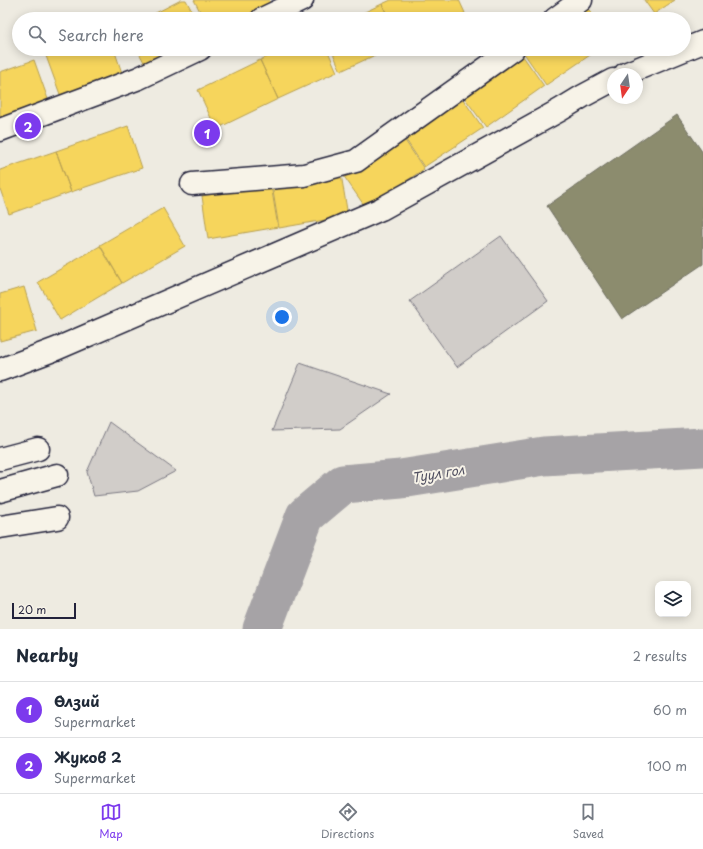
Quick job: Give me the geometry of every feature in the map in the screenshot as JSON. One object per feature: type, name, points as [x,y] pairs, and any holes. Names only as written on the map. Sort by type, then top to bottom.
[{"type":"street","points":[[277,12],[302,0]]},
{"type":"street","points":[[565,12],[581,0]]},
{"type":"street","points":[[691,47],[703,42]]},
{"type":"street","points":[[0,130],[140,78],[186,56]]},
{"type":"street","points":[[192,184],[304,175],[356,162],[503,56]]},
{"type":"street","points":[[640,68],[669,56]]},
{"type":"street","points":[[0,370],[56,349],[381,209],[607,83]]},
{"type":"street","points":[[0,459],[38,449]]},
{"type":"street","points":[[0,491],[57,475]]},
{"type":"street","points":[[0,527],[57,518]]},
{"type":"shaded area","points":[[501,236],[548,301],[457,367],[410,301]]},
{"type":"shaded area","points":[[300,363],[391,394],[340,429],[272,431]]},
{"type":"shaded area","points":[[109,422],[176,471],[138,491],[94,496],[87,472]]},
{"type":"building: Homes","points":[[181,0],[186,0],[192,12],[158,12]]},
{"type":"building: Homes","points":[[194,0],[269,0],[272,6],[260,12],[200,12]]},
{"type":"building: Homes","points":[[391,0],[459,0],[465,12],[386,12],[382,4]]},
{"type":"building: Homes","points":[[644,0],[675,0],[657,12],[653,12]]},
{"type":"building: Homes","points":[[382,4],[386,12],[365,12]]},
{"type":"building: Homes","points":[[586,5],[590,12],[576,12]]},
{"type":"building: Homes","points":[[46,56],[116,56],[123,76],[61,97]]},
{"type":"building: Homes","points":[[141,56],[170,56],[147,68]]},
{"type":"building: Homes","points":[[269,56],[330,56],[337,72],[278,99],[260,60]]},
{"type":"building: Homes","points":[[334,56],[373,56],[341,71]]},
{"type":"building: Homes","points":[[514,56],[523,56],[544,86],[486,127],[461,93]]},
{"type":"building: Homes","points":[[526,56],[589,56],[546,85]]},
{"type":"building: Homes","points":[[34,60],[49,102],[0,119],[0,72]]},
{"type":"building: Homes","points":[[260,60],[278,99],[216,129],[198,90]]},
{"type":"building: Homes","points":[[460,95],[483,128],[424,167],[402,134]]},
{"type":"building: Homes","points":[[128,126],[142,168],[71,192],[56,151]]},
{"type":"building: Homes","points":[[402,136],[424,169],[366,208],[343,175]]},
{"type":"building: Homes","points":[[56,151],[71,192],[9,214],[0,189],[0,170]]},
{"type":"building: Homes","points":[[341,174],[348,216],[279,228],[272,185]]},
{"type":"building: Homes","points":[[271,185],[278,227],[208,239],[202,196]]},
{"type":"building: Homes","points":[[163,208],[185,246],[122,283],[100,245]]},
{"type":"building: Homes","points":[[100,246],[122,283],[60,320],[38,282]]},
{"type":"building: Homes","points":[[24,287],[37,331],[0,341],[0,294]]},
{"type":"building: Industry","points":[[677,115],[703,153],[703,264],[622,319],[547,206]]},
{"type":"waterway","name":"Туул гол","points":[[262,629],[305,516],[343,484],[401,479],[544,456],[703,447]]},
{"type":"place","name":"Жуков 2","points":[[28,126]]},
{"type":"place","name":"Өлзий","points":[[207,133]]}]
